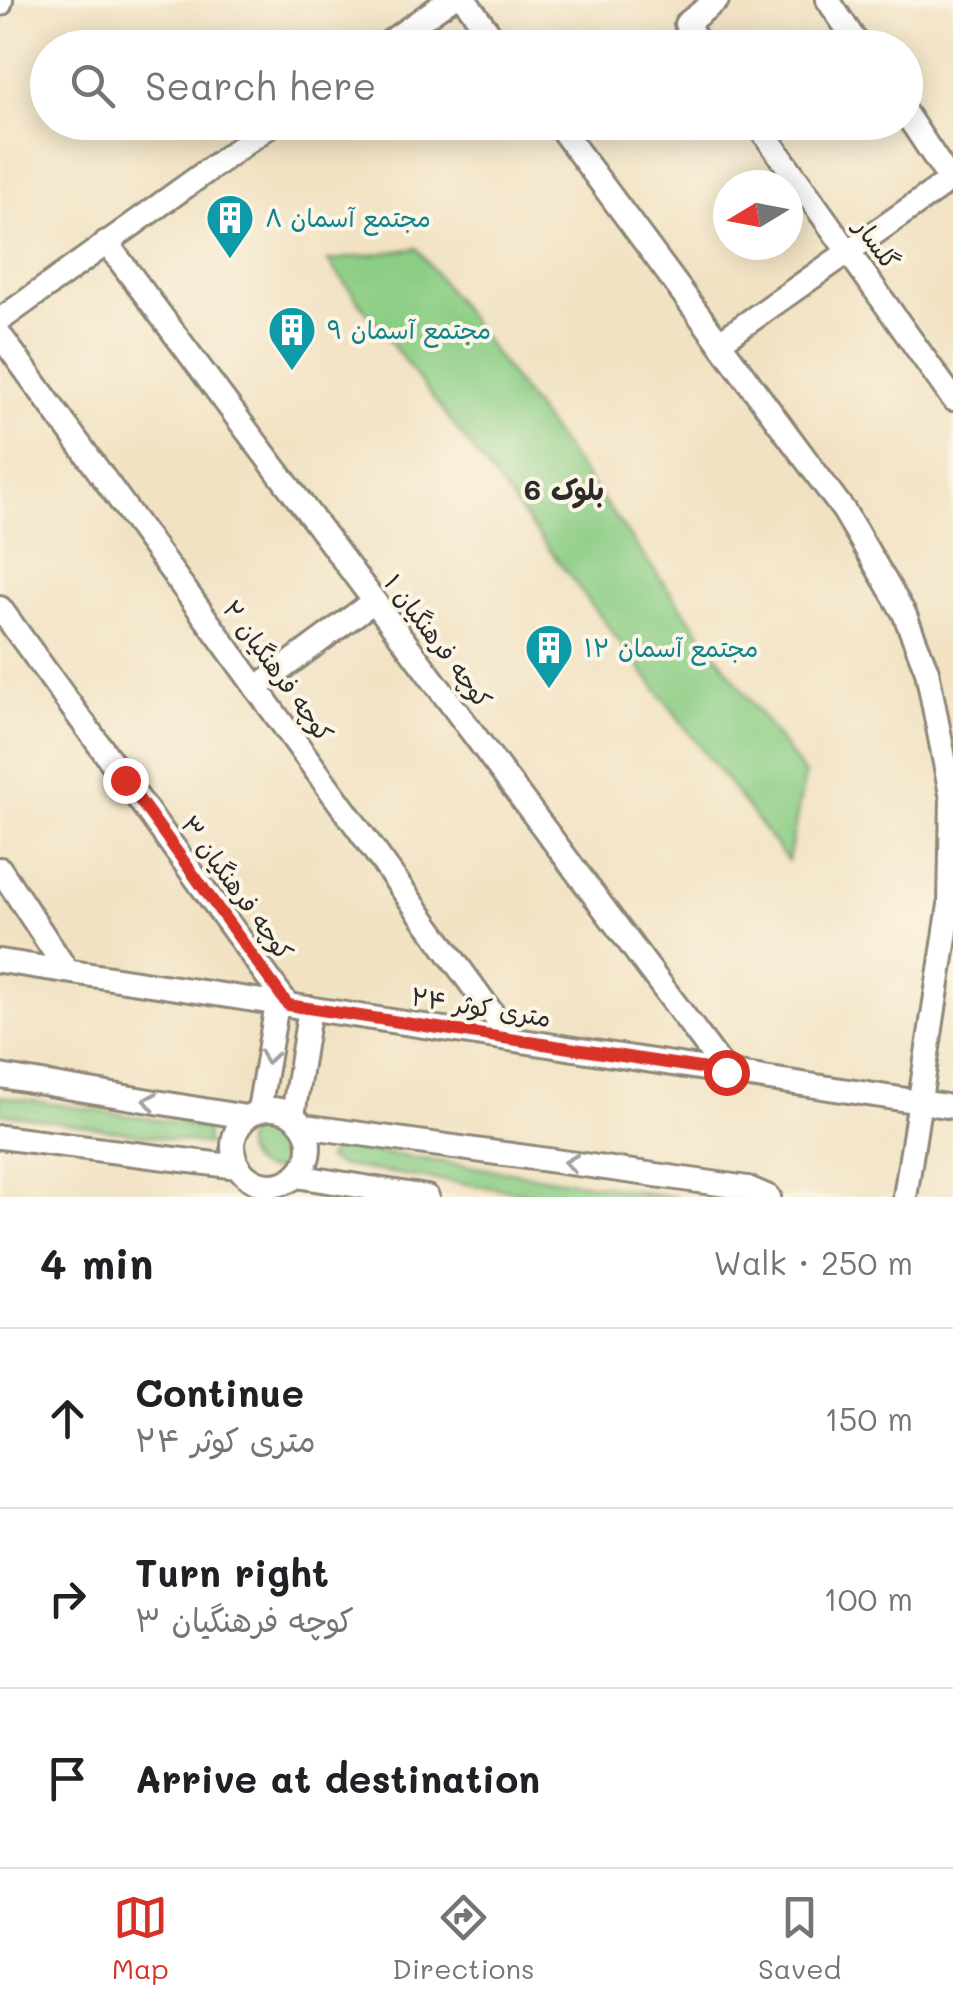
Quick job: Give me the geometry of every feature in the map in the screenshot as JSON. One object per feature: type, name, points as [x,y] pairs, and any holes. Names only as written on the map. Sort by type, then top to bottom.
[{"type":"street","points":[[407,30],[449,0]]},
{"type":"street","points":[[465,0],[487,30]]},
{"type":"street","points":[[690,30],[686,24],[717,0]]},
{"type":"street","points":[[828,0],[848,30]]},
{"type":"street","points":[[720,342],[952,179],[923,138]]},
{"type":"street","points":[[0,320],[250,140]]},
{"type":"street","points":[[569,140],[844,511],[904,612],[927,672],[952,799],[950,905],[905,1197]]},
{"type":"street","name":"گلسار","points":[[769,140],[953,399]]},
{"type":"street","name":"کوچه فرهنگیان ۱","points":[[106,242],[726,1072]]},
{"type":"street","name":"کوچه فرهنگیان ۲","points":[[0,335],[511,1039]]},
{"type":"street","points":[[256,688],[374,601]]},
{"type":"street","name":"کوچه فرهنگیان ۳","points":[[0,608],[292,1006]]},
{"type":"street","points":[[0,869],[67,972]]},
{"type":"street","name":"۲۴ متری کوثر","points":[[0,961],[953,1107]]},
{"type":"street","points":[[238,1167],[234,1135],[252,1114],[292,1006]]},
{"type":"street","points":[[292,1006],[298,1120],[308,1158],[296,1176]]},
{"type":"street","points":[[0,1076],[252,1114],[277,1108],[298,1120],[748,1188],[769,1197]]},
{"type":"street","points":[[0,1136],[238,1167],[265,1185],[296,1176],[426,1197]]},
{"type":"green space","points":[[417,248],[805,775],[788,861],[328,261]]},
{"type":"green space","points":[[0,1096],[206,1127],[207,1145],[0,1113]]},
{"type":"green space","points":[[270,1120],[287,1128],[295,1145],[287,1162],[270,1170],[253,1162],[245,1145],[253,1128]]},
{"type":"green space","points":[[333,1147],[676,1197],[554,1197],[337,1165],[327,1159]]},
{"type":"place","name":"مجتمع آسمان ۸","points":[[230,260]]},
{"type":"place","name":"مجتمع آسمان ۹","points":[[292,372]]},
{"type":"place","name":"مجتمع آسمان ۱۲","points":[[549,690]]},
{"type":"district","name":"بلوک 6","points":[[564,490]]},
{"type":"route","points":[[125,780],[288,1005],[726,1072]]}]
